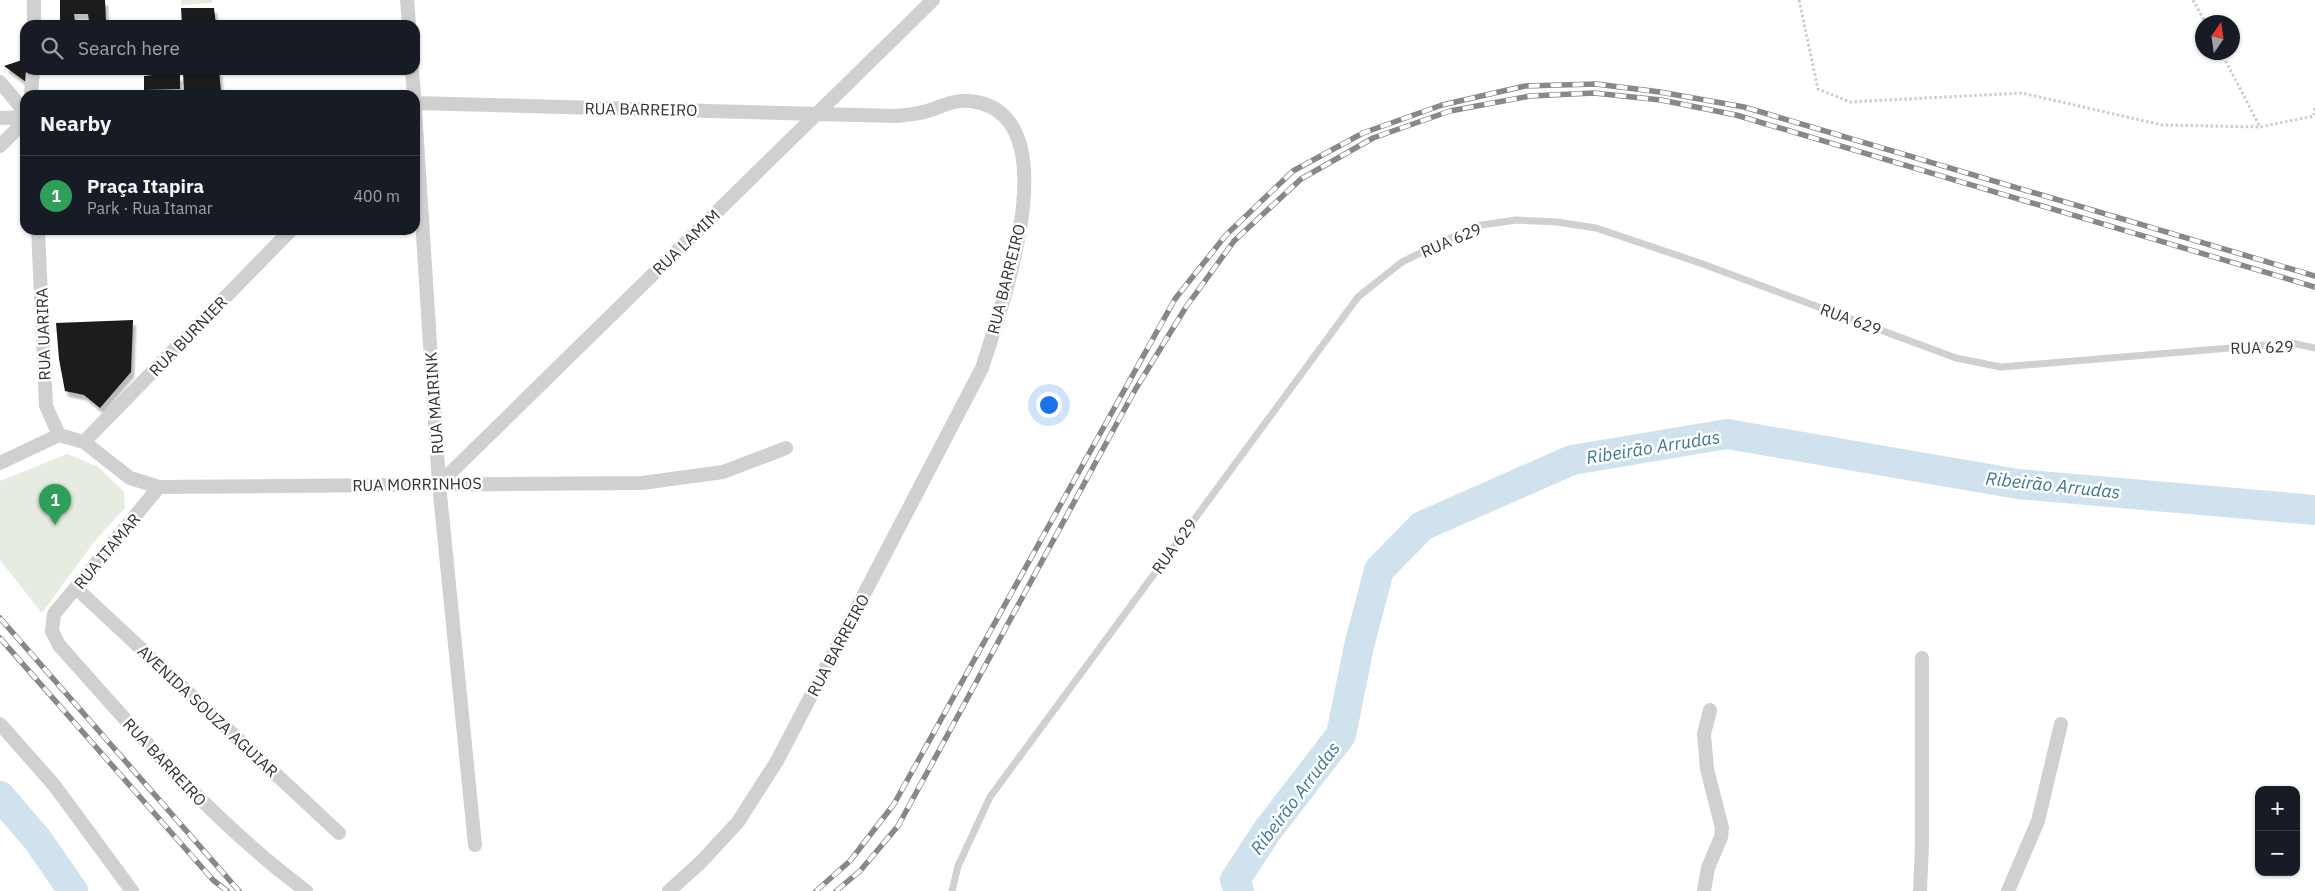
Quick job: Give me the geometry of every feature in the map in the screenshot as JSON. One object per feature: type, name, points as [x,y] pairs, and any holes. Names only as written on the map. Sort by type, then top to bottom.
[{"type":"street","points":[[34,0],[34,20]]},
{"type":"street","points":[[407,0],[409,20]]},
{"type":"street","name":"RUA LAMIM","points":[[439,484],[933,0]]},
{"type":"street","points":[[31,90],[33,75]]},
{"type":"street","points":[[412,75],[414,90]]},
{"type":"street","points":[[0,82],[20,106]]},
{"type":"street","name":"RUA BARREIRO","points":[[420,103],[896,116],[920,113],[951,102],[969,101],[998,110],[1008,118],[1019,139],[1025,178],[1020,232],[1003,300],[982,368],[777,761],[738,822],[701,862],[669,891]]},
{"type":"street","points":[[0,118],[20,119]]},
{"type":"street","points":[[0,146],[20,124]]},
{"type":"street","name":"RUA MAIRINK","points":[[420,188],[439,484],[475,845]]},
{"type":"street","name":"RUA UARIRA","points":[[38,235],[46,406],[59,435]]},
{"type":"street","name":"RUA BURNIER","points":[[84,442],[286,235]]},
{"type":"street","points":[[0,463],[59,435]]},
{"type":"street","name":"RUA MORRINHOS","points":[[59,435],[84,442],[130,478],[160,487],[642,483],[723,472],[786,448]]},
{"type":"street","name":"RUA ITAMAR","points":[[54,614],[160,487]]},
{"type":"street","name":"AVENIDA SOUZA AGUIAR","points":[[76,588],[339,833]]},
{"type":"street","name":"RUA BARREIRO","points":[[54,614],[52,631],[59,644],[188,788],[268,863],[306,891]]},
{"type":"street","points":[[1920,891],[1922,845],[1922,658]]},
{"type":"street","points":[[1704,891],[1708,868],[1721,837],[1722,828],[1707,769],[1704,734],[1710,710]]},
{"type":"street","points":[[0,724],[54,785],[132,891]]},
{"type":"street","points":[[2008,891],[2038,821],[2061,724]]},
{"type":"lane","name":"RUA 629","points":[[952,891],[958,866],[990,797],[1358,297],[1402,262],[1475,226],[1516,220],[1557,222],[1596,228],[1700,263],[1956,358],[2000,367],[2292,343],[2315,348]]},
{"type":"path","points":[[1800,0],[1818,89],[1850,102],[2022,93],[2162,125],[2260,127],[2314,116],[2315,106]]},
{"type":"path","points":[[2193,0],[2201,15]]},
{"type":"path","points":[[2225,60],[2260,127]]},
{"type":"shaded area","points":[[181,0],[212,0],[212,3],[181,5]]},
{"type":"shaded area","points":[[67,454],[97,466],[124,492],[125,508],[93,543],[42,613],[0,560],[0,481]]},
{"type":"building","points":[[60,0],[105,0],[106,20],[89,20],[88,14],[74,14],[75,20],[60,20]]},
{"type":"building","points":[[181,8],[214,8],[215,20],[182,20]]},
{"type":"building","points":[[20,61],[20,75],[26,75],[26,82],[4,66]]},
{"type":"building","points":[[180,75],[180,89],[144,90],[144,76]]},
{"type":"building","points":[[183,75],[219,75],[221,90],[184,90]]},
{"type":"building","points":[[133,320],[131,372],[100,408],[84,395],[65,391],[59,359],[56,323]]},
{"type":"waterway","name":"Ribeirão Arrudas","points":[[1239,891],[1235,880],[1267,831],[1341,735],[1359,646],[1379,570],[1422,526],[1572,460],[1727,434],[2018,484],[2315,510]]},
{"type":"waterway","name":"Ribeirão Arrudas","points":[[0,796],[37,839],[73,891]]},
{"type":"railway","points":[[816,891],[850,861],[894,804],[1175,299],[1226,235],[1293,171],[1363,133],[1442,105],[1525,86],[1596,84],[1660,92],[1744,107],[2315,276]]},
{"type":"railway","points":[[836,891],[860,871],[898,826],[1135,390],[1186,307],[1234,241],[1301,179],[1373,138],[1450,111],[1530,96],[1594,93],[1661,100],[1736,115],[2315,287]]},
{"type":"railway","points":[[0,618],[239,891]]},
{"type":"railway","points":[[0,638],[213,880],[227,891]]},
{"type":"place","name":"Praça Itapira","points":[[55,525]]}]
